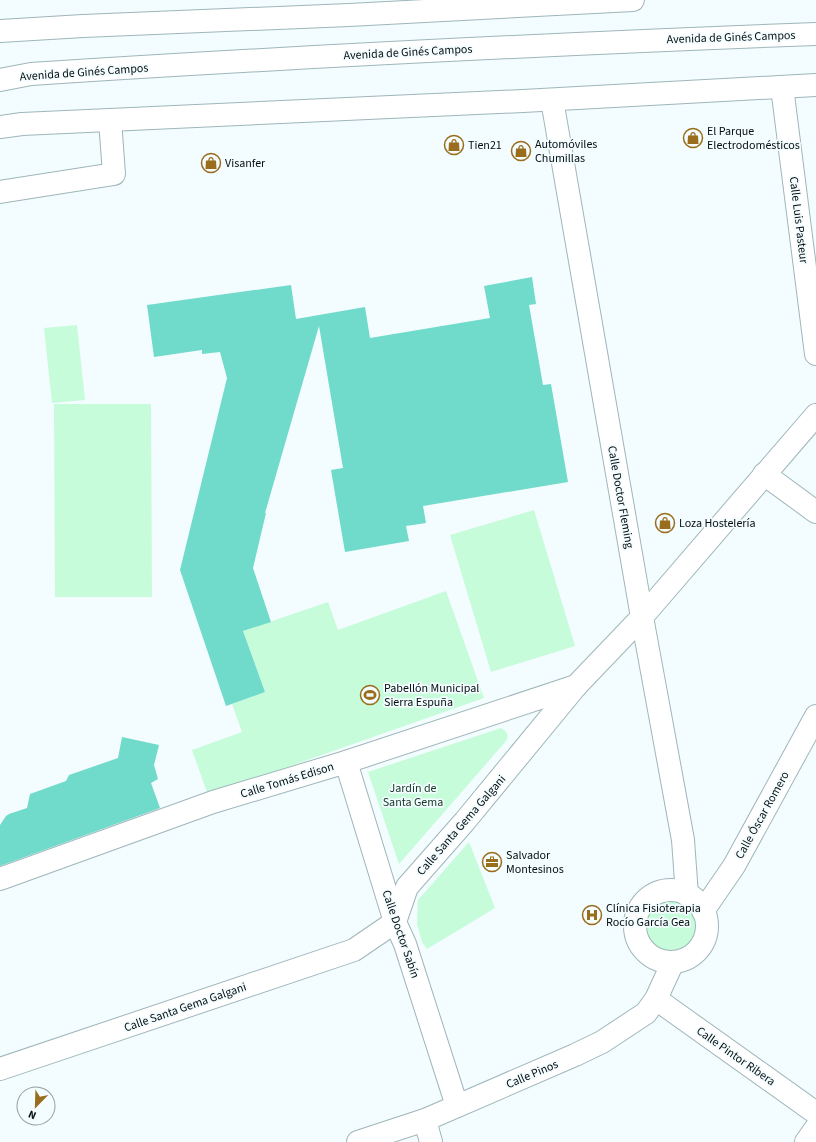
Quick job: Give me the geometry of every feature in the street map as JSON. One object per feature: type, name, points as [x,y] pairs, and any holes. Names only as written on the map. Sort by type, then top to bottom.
[{"type":"street","points":[[0,32],[83,26],[633,0]]},
{"type":"street","name":"Avenida de Ginés Campos","points":[[0,80],[31,74],[288,59],[616,42],[816,34]]},
{"type":"street","points":[[0,127],[22,124],[552,100],[816,85]]},
{"type":"street","name":"Calle Luis Pasteur","points":[[782,87],[816,354]]},
{"type":"street","name":"Calle Doctor Fleming","points":[[552,100],[642,617],[683,840],[687,895]]},
{"type":"street","points":[[0,192],[114,174],[110,120]]},
{"type":"street","name":"Calle Santa Gema Galgani","points":[[0,1069],[354,950],[395,922],[407,887],[465,822],[576,686],[642,617],[816,415]]},
{"type":"street","points":[[764,474],[816,512]]},
{"type":"street","name":"Calle Tomás Edison","points":[[0,878],[213,802],[346,762],[576,686]]},
{"type":"street","name":"Calle Óscar Romero","points":[[703,911],[734,866],[816,716]]},
{"type":"street","name":"Calle Doctor Sabín","points":[[346,762],[395,922],[405,944],[457,1106]]},
{"type":"street","points":[[664,891],[676,891],[687,895],[697,902],[703,911],[706,922],[706,934],[702,945],[694,954],[684,960],[673,962],[661,961],[650,956],[636,937],[634,925],[637,913],[644,903],[653,896],[664,891]]},
{"type":"street","name":"Calle Pinos","points":[[358,1142],[425,1120],[602,1042],[646,1013],[656,999],[673,962]]},
{"type":"street","name":"Calle Pintor Ribera","points":[[656,999],[816,1113]]},
{"type":"street","points":[[425,1120],[431,1142]]},
{"type":"street","points":[[806,1142],[816,1128]]},
{"type":"green space","points":[[77,325],[85,400],[52,403],[44,328]]},
{"type":"green space","points":[[54,404],[151,404],[152,597],[55,597]]},
{"type":"green space","points":[[534,510],[575,646],[491,672],[450,535]]},
{"type":"green space","name":"Pabellón Municipal Sierra Espuña","points":[[446,591],[484,698],[208,795],[192,750],[242,732],[232,704],[265,692],[243,631],[328,602],[338,630]]},
{"type":"green space","name":"Jardín de Santa Gema","points":[[501,728],[507,733],[508,737],[506,741],[399,864],[368,772]]},
{"type":"green space","points":[[469,842],[495,908],[427,949],[422,942],[417,924],[418,900]]},
{"type":"green space","points":[[670,895],[682,898],[692,904],[698,914],[701,926],[698,938],[692,948],[682,954],[670,957],[658,954],[648,948],[642,938],[639,926],[642,914],[648,904],[658,898]]},
{"type":"building","points":[[532,277],[536,304],[529,305],[543,385],[551,384],[568,482],[423,506],[426,523],[406,526],[409,541],[345,552],[331,470],[343,468],[319,326],[265,513],[253,568],[271,622],[243,631],[265,692],[226,706],[180,570],[227,378],[220,352],[202,354],[202,350],[154,357],[147,305],[291,285],[296,319],[365,307],[370,338],[490,318],[484,286]]},
{"type":"building","points":[[122,737],[159,745],[154,765],[158,779],[151,783],[160,808],[0,866],[0,825],[6,816],[27,808],[30,794],[66,781],[69,775],[118,758]]},
{"type":"place","name":"El Parque Electrodomésticos","points":[[693,138]]},
{"type":"place","name":"Tien21","points":[[454,145]]},
{"type":"place","name":"Automóviles Chumillas","points":[[521,151]]},
{"type":"place","name":"Visanfer","points":[[211,163]]},
{"type":"place","name":"Loza Hostelería","points":[[665,523]]},
{"type":"place","name":"Pabellón Municipal Sierra Espuña","points":[[370,695]]},
{"type":"place","name":"Salvador Montesinos","points":[[492,862]]},
{"type":"place","name":"Clínica Fisioterapia Rocío García Gea","points":[[592,915]]}]
